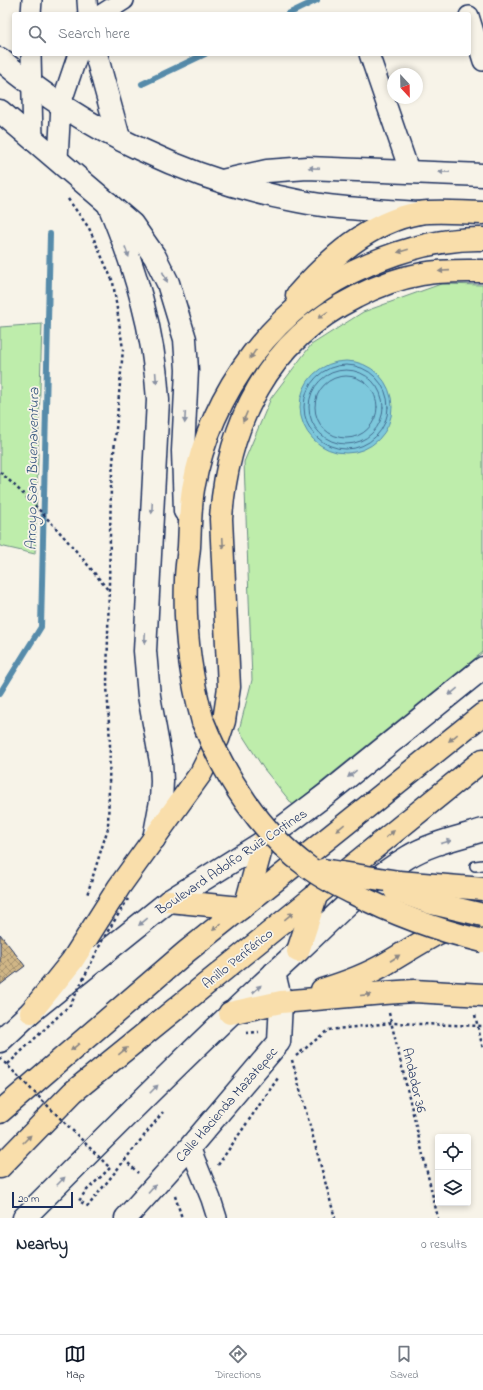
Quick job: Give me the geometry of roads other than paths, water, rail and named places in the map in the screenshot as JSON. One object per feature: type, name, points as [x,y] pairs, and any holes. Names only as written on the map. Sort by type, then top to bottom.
[{"type":"main road","points":[[97,56],[119,138]]},
{"type":"main road","points":[[0,59],[30,83],[61,104],[119,138],[160,160],[220,181],[298,202],[420,213],[483,213]]},
{"type":"main road","points":[[0,111],[58,159],[132,224],[155,257],[175,303],[185,339],[187,370],[183,451],[184,493],[189,548]]},
{"type":"main road","points":[[220,181],[244,175],[287,168],[409,170],[483,175]]},
{"type":"main road","points":[[108,203],[142,296],[153,349],[158,400],[144,651],[149,696],[161,762],[162,782],[158,820],[154,839]]},
{"type":"main road","points":[[420,213],[384,225],[348,246],[311,279],[295,297],[230,389],[209,432],[193,489],[186,578],[187,637],[195,694],[210,740],[245,800],[279,841],[308,867],[329,881],[406,918],[446,932],[483,941]]},
{"type":"main road","points":[[268,334],[300,303],[319,290],[358,268],[399,252],[423,246],[472,239],[483,239]]},
{"type":"main road","points":[[31,1012],[72,961],[119,887],[204,768],[218,739],[224,721],[229,687],[221,519],[223,495],[227,472],[239,430],[267,374],[296,338],[313,322],[333,309],[370,290],[397,280],[422,274],[441,271],[483,271]]},
{"type":"main road","name":"Boulevard Adolfo Ruiz Cortines","points":[[0,1041],[31,1012],[169,901],[263,842],[328,793],[483,668]]},
{"type":"main road","points":[[0,1112],[186,952],[483,714]]},
{"type":"main road","name":"Anillo Periférico","points":[[0,1166],[73,1092],[316,893],[483,760]]},
{"type":"main road","points":[[24,1218],[230,1013],[298,951],[366,884],[409,856],[426,848],[483,830]]},
{"type":"main road","points":[[243,906],[263,842]]},
{"type":"main road","points":[[308,867],[399,892],[432,903],[483,916]]},
{"type":"main road","points":[[298,951],[316,893],[366,884],[407,883],[483,889]]},
{"type":"main road","points":[[169,901],[243,906]]},
{"type":"main road","points":[[230,1013],[281,1002],[346,983],[366,975],[431,936],[456,925],[483,916]]},
{"type":"main road","name":"Calle Hacienda Mazatepec","points":[[126,1218],[190,1147],[279,1042],[281,1002],[274,973]]},
{"type":"main road","points":[[281,1002],[414,991],[476,995]]},
{"type":"street","points":[[31,12],[32,0]]},
{"type":"street","points":[[87,0],[88,12]]},
{"type":"street","points":[[105,12],[124,0]]},
{"type":"street","points":[[471,23],[483,61]]},
{"type":"street","points":[[31,56],[30,83],[33,139]]},
{"type":"street","points":[[58,159],[61,104],[77,56]]},
{"type":"street","points":[[370,56],[409,170]]},
{"type":"street","points":[[190,1147],[217,1218]]},
{"type":"water","points":[[346,361],[364,365],[378,375],[388,389],[392,407],[388,425],[378,439],[364,449],[346,453],[328,449],[314,439],[304,425],[300,407],[304,389],[314,375],[328,365]]},
{"type":"waterway","name":"Arroyo San Buenaventura","points":[[292,12],[317,0]]},
{"type":"waterway","name":"Arroyo San Buenaventura","points":[[142,84],[201,56]]},
{"type":"waterway","name":"Arroyo San Buenaventura","points":[[0,693],[41,627],[50,234]]}]
